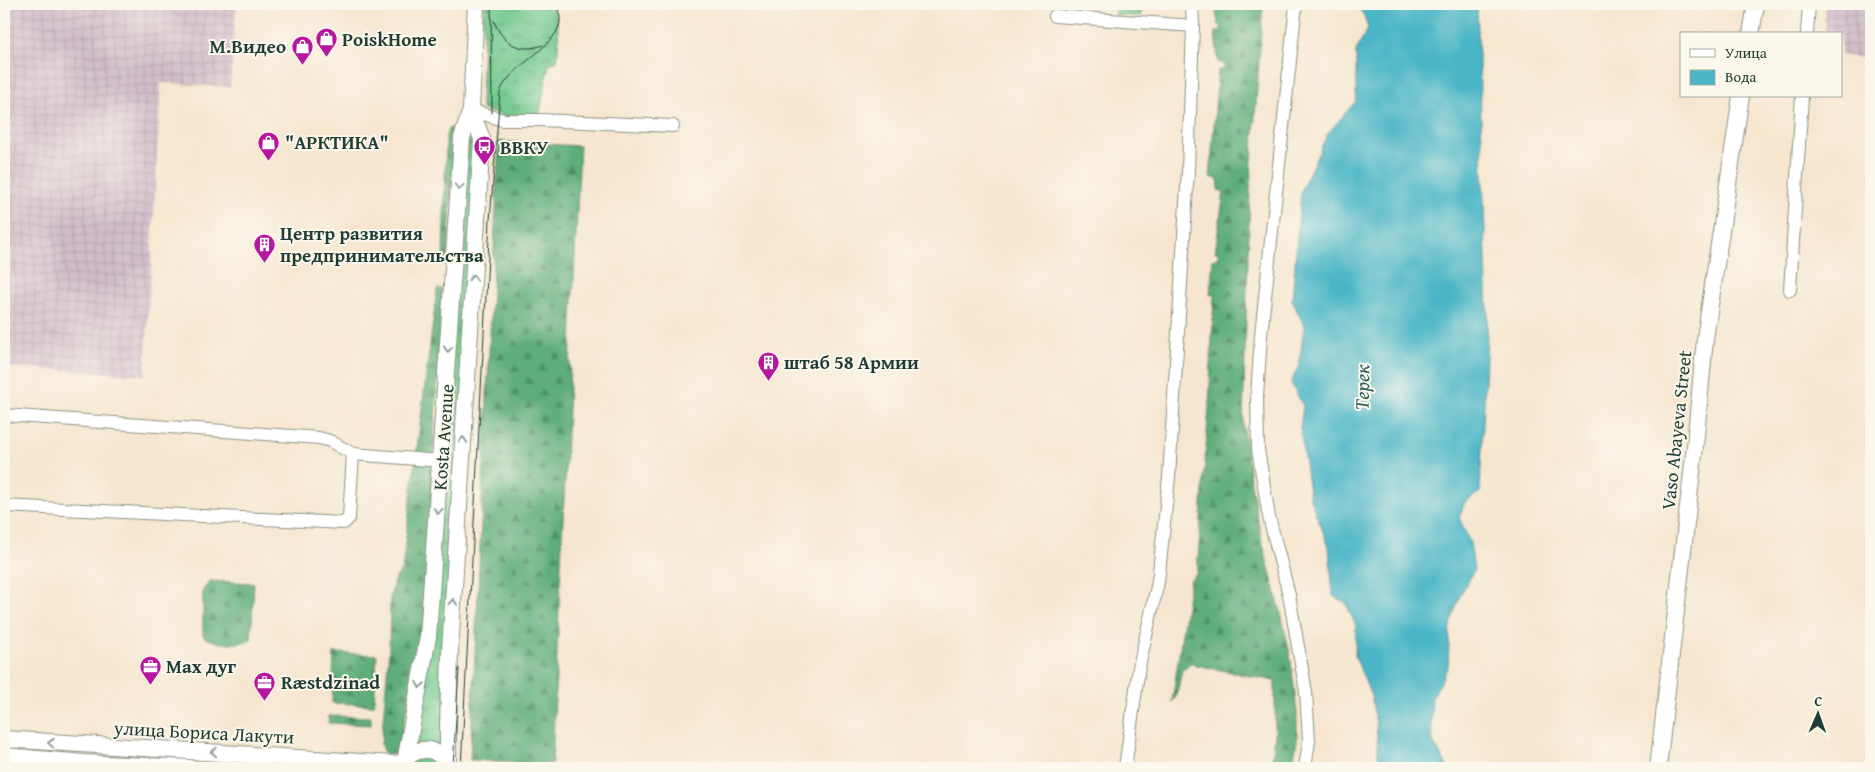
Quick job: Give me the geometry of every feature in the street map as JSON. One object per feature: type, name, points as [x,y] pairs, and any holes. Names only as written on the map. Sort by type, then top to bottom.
[{"type":"main road","name":"Kosta Avenue","points":[[403,763],[428,637],[462,138],[471,110],[476,4]]},
{"type":"main road","points":[[1751,32],[1756,4]]},
{"type":"main road","name":"Vaso Abayeva Street","points":[[1658,768],[1695,446],[1705,339],[1741,98]]},
{"type":"main road","name":"Kosta Avenue","points":[[448,768],[450,651],[482,139],[471,110]]},
{"type":"main road","name":"улица Бориса Лакути","points":[[4,739],[392,764],[403,763]]},
{"type":"main road","name":"Kosta Avenue","points":[[403,763],[412,752],[427,749],[441,755],[448,768]]},
{"type":"main road","name":"улица Бориса Лакути","points":[[4,756],[190,768]]},
{"type":"street","points":[[1125,768],[1140,667],[1158,582],[1169,477],[1187,190],[1193,26],[1192,4]]},
{"type":"street","points":[[1296,4],[1261,335],[1257,397],[1258,449],[1269,517],[1289,595],[1306,692],[1309,741],[1305,768]]},
{"type":"street","points":[[1807,32],[1810,4]]},
{"type":"street","points":[[1055,16],[1193,26]]},
{"type":"street","points":[[1790,290],[1802,98]]},
{"type":"street","points":[[471,110],[503,120],[547,120],[673,126]]},
{"type":"street","points":[[4,415],[319,438],[338,445],[353,454],[441,461]]},
{"type":"street","points":[[4,506],[344,523],[349,518],[353,454]]},
{"type":"shaded area","points":[[4,4],[236,4],[230,87],[161,83],[145,375],[4,367]]},
{"type":"shaded area","points":[[1825,4],[1871,4],[1871,59],[1842,55],[1842,32],[1825,32]]},
{"type":"green space","points":[[484,4],[552,4],[558,32],[557,61],[549,64],[539,116],[507,117],[483,110],[481,105]]},
{"type":"green space","points":[[1116,4],[1142,4],[1141,16],[1115,15]]},
{"type":"green space","points":[[1215,4],[1263,4],[1250,189],[1243,422],[1250,479],[1262,541],[1290,654],[1297,712],[1297,741],[1292,768],[1271,768],[1275,735],[1275,681],[1191,664],[1182,669],[1177,695],[1172,702],[1190,580],[1197,573],[1209,406],[1214,294],[1210,295],[1213,259],[1218,259],[1218,252],[1215,252],[1224,192],[1218,190],[1219,183],[1217,179],[1210,177],[1218,70],[1224,70],[1224,64],[1218,62],[1215,32],[1221,31],[1221,25],[1218,24]]},
{"type":"green space","points":[[454,128],[455,133],[448,257],[445,260],[443,259],[446,136],[448,129]]},
{"type":"green space","points":[[468,138],[477,138],[442,750],[414,746]]},
{"type":"green space","points":[[499,141],[580,146],[552,764],[470,760]]},
{"type":"green space","points":[[437,289],[442,289],[424,635],[398,749],[395,754],[388,755],[383,751],[381,745],[389,650],[390,598],[394,581],[402,569]]},
{"type":"green space","points":[[210,581],[254,583],[251,640],[227,643],[214,641],[203,636],[203,590]]},
{"type":"green space","points":[[334,653],[377,655],[374,705],[332,703]]},
{"type":"green space","points":[[329,716],[371,717],[371,725],[328,723]]},
{"type":"green space","points":[[424,757],[435,760],[440,768],[410,768],[414,761]]},
{"type":"water","name":"Терек","points":[[1359,4],[1477,4],[1488,314],[1480,492],[1465,502],[1459,517],[1470,543],[1474,570],[1460,596],[1450,625],[1448,667],[1432,698],[1431,724],[1433,742],[1446,764],[1446,768],[1379,768],[1376,724],[1371,696],[1355,656],[1356,626],[1346,603],[1333,596],[1329,547],[1310,499],[1300,428],[1303,406],[1291,383],[1299,365],[1304,326],[1292,300],[1301,190],[1328,133],[1356,101],[1356,51],[1368,28]]},
{"type":"tram line","points":[[491,4],[492,113]]},
{"type":"tram line","points":[[461,768],[490,220],[500,92],[505,82],[513,73],[544,47],[558,29],[560,19],[556,4]]},
{"type":"tram line","points":[[494,21],[497,29],[513,45],[527,48],[543,45]]},
{"type":"tram line","points":[[453,768],[459,668]]},
{"type":"place","name":"PoiskHome","points":[[326,58]]},
{"type":"place","name":"M.Видео","points":[[302,65]]},
{"type":"place","name":"\"АРКТИКА\"","points":[[269,161]]},
{"type":"place","name":"ВВКУ","points":[[484,166]]},
{"type":"place","name":"Центр развития предпринимательства","points":[[264,263]]},
{"type":"place","name":"штаб 58 Армии","points":[[768,381]]},
{"type":"place","name":"Мах дуг","points":[[150,685]]},
{"type":"place","name":"Ræstdzinad","points":[[265,701]]}]
